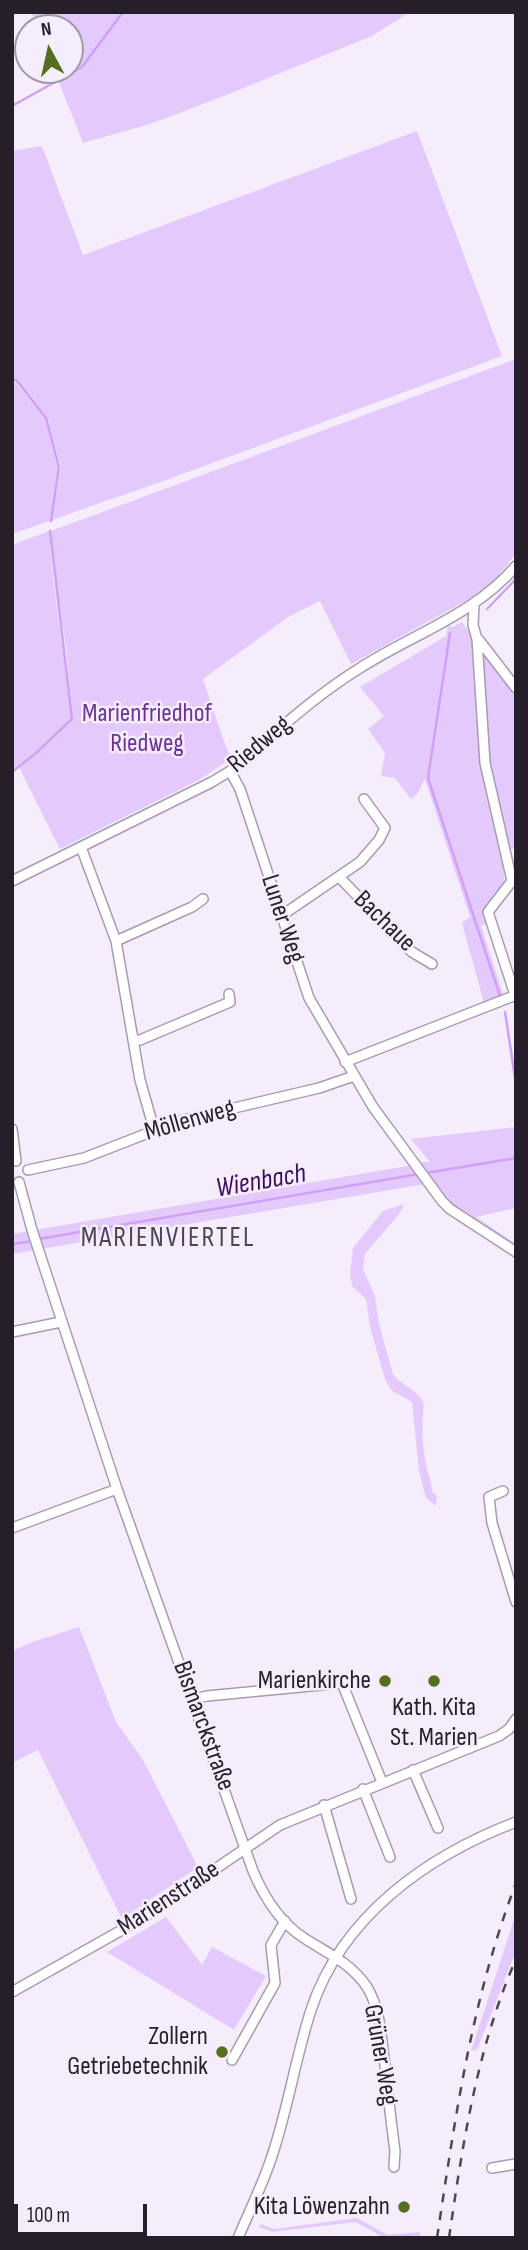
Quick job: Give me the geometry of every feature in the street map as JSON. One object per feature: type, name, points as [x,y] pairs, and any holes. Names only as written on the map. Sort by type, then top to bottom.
[{"type":"street","name":"Riedweg","points":[[12,881],[230,771],[328,689],[362,666],[474,605],[500,584],[516,566]]},
{"type":"street","points":[[345,1062],[515,995],[488,912],[512,881],[485,763],[474,605]]},
{"type":"street","points":[[461,612],[474,625]]},
{"type":"street","points":[[477,639],[516,688]]},
{"type":"street","name":"Luner Weg","points":[[230,771],[240,789],[309,998],[345,1062],[414,1164],[450,1209],[516,1252]]},
{"type":"street","points":[[281,916],[360,862],[379,840],[385,828],[364,799]]},
{"type":"street","points":[[81,847],[116,941],[126,986],[140,1080],[153,1129]]},
{"type":"street","name":"Bachaue","points":[[339,877],[412,952],[432,964]]},
{"type":"street","points":[[116,941],[192,907],[203,899]]},
{"type":"street","points":[[133,1040],[140,1040],[230,1002],[229,994]]},
{"type":"street","name":"Möllenweg","points":[[28,1170],[83,1158],[153,1129],[319,1088],[354,1076]]},
{"type":"street","points":[[12,1129],[14,1162],[24,1163],[28,1170],[26,1178],[15,1181]]},
{"type":"street","name":"Bismarckstraße","points":[[15,1181],[117,1489],[253,1871],[263,1893],[285,1921],[302,1937],[335,1956]]},
{"type":"street","points":[[12,1332],[61,1322]]},
{"type":"street","points":[[12,1528],[117,1489]]},
{"type":"street","points":[[503,1491],[489,1497],[492,1523],[516,1602]]},
{"type":"street","points":[[193,1699],[342,1683],[382,1782]]},
{"type":"street","name":"Marienstraße","points":[[12,1992],[143,1918],[272,1829],[363,1789],[499,1736],[509,1729],[516,1719]]},
{"type":"street","points":[[413,1770],[438,1828]]},
{"type":"street","points":[[363,1789],[390,1857]]},
{"type":"street","points":[[324,1805],[351,1899]]},
{"type":"street","points":[[238,2238],[271,2162],[311,2011],[335,1956],[373,1910],[402,1883],[451,1851],[516,1822]]},
{"type":"street","points":[[232,2060],[275,1983],[271,1945],[285,1921]]},
{"type":"street","name":"Grüner Weg","points":[[335,1956],[362,1981],[376,2005],[395,2151],[394,2167]]},
{"type":"street","points":[[492,2168],[516,2164]]},
{"type":"green space","points":[[31,12],[410,12],[372,36],[219,98],[150,124],[83,143],[60,84],[84,84],[84,14]]},
{"type":"green space","points":[[417,131],[502,356],[52,520],[61,467],[47,418],[17,380],[12,378],[12,151],[42,146],[83,255]]},
{"type":"green space","name":"Marienfriedhof Riedweg","points":[[516,359],[516,553],[495,580],[471,598],[351,664],[320,601],[288,617],[203,679],[226,747],[229,753],[236,755],[199,780],[60,849],[19,767],[36,755],[73,720],[51,531]]},
{"type":"green space","points":[[12,379],[45,418],[58,467],[50,521],[12,534]]},
{"type":"green space","points":[[49,531],[71,719],[34,754],[12,770],[12,545]]},
{"type":"green space","points":[[462,622],[475,640],[483,763],[503,857],[505,897],[489,923],[481,926],[505,1002],[500,1004],[497,998],[484,1003],[462,923],[470,917],[425,779],[411,799],[395,778],[381,776],[385,753],[368,729],[384,716],[360,687],[446,636],[448,626],[453,627]]},
{"type":"green space","points":[[481,649],[516,692],[516,848],[507,850],[488,763]]},
{"type":"green space","points":[[516,1127],[516,1208],[476,1217],[516,1244],[516,1247],[447,1202],[431,1183],[12,1254],[12,1234],[407,1166],[411,1162],[430,1162],[411,1139]]},
{"type":"green space","points":[[404,1204],[400,1213],[365,1254],[363,1269],[375,1296],[379,1324],[393,1374],[418,1395],[424,1404],[424,1453],[432,1491],[437,1496],[436,1506],[426,1498],[419,1471],[412,1402],[391,1390],[385,1379],[370,1327],[366,1299],[352,1286],[350,1274],[353,1248],[383,1211]]},
{"type":"green space","points":[[79,1627],[116,1722],[142,1758],[198,1867],[122,1919],[38,1750],[12,1763],[12,1651]]},
{"type":"green space","points":[[516,1913],[516,1951],[477,2050],[471,2051]]},
{"type":"green space","points":[[166,1917],[202,1965],[212,1947],[266,1976],[234,2030],[107,1952]]},
{"type":"green space","points":[[357,2218],[388,2235],[420,2232],[420,2236],[384,2238],[356,2222],[272,2232],[259,2227],[260,2224],[274,2229]]},
{"type":"waterway","points":[[12,106],[82,67],[123,12]]},
{"type":"waterway","points":[[12,379],[16,380],[46,418],[59,467],[51,521]]},
{"type":"waterway","points":[[12,772],[72,719],[50,531]]},
{"type":"waterway","points":[[487,609],[516,579]]},
{"type":"waterway","points":[[450,633],[428,778],[500,996]]},
{"type":"waterway","points":[[505,1012],[516,1084]]},
{"type":"waterway","name":"Wienbach","points":[[426,1173],[516,1158]]},
{"type":"waterway","name":"Wienbach","points":[[39,1239],[419,1174]]},
{"type":"waterway","name":"Wienbach","points":[[12,1244],[33,1241]]},
{"type":"railway","points":[[437,2238],[458,2102],[476,2015],[500,1927],[516,1883]]},
{"type":"railway","points":[[449,2238],[466,2131],[481,2061],[502,1993],[516,1959]]},
{"type":"place","name":"Marienkirche","points":[[385,1681]]},
{"type":"place","name":"Kath. Kita St. Marien","points":[[434,1681]]},
{"type":"place","name":"Zollern Getriebetechnik","points":[[222,2052]]},
{"type":"place","name":"Kita Löwenzahn","points":[[404,2207]]},
{"type":"district","name":"MARIENVIERTEL","points":[[168,1239]]}]
